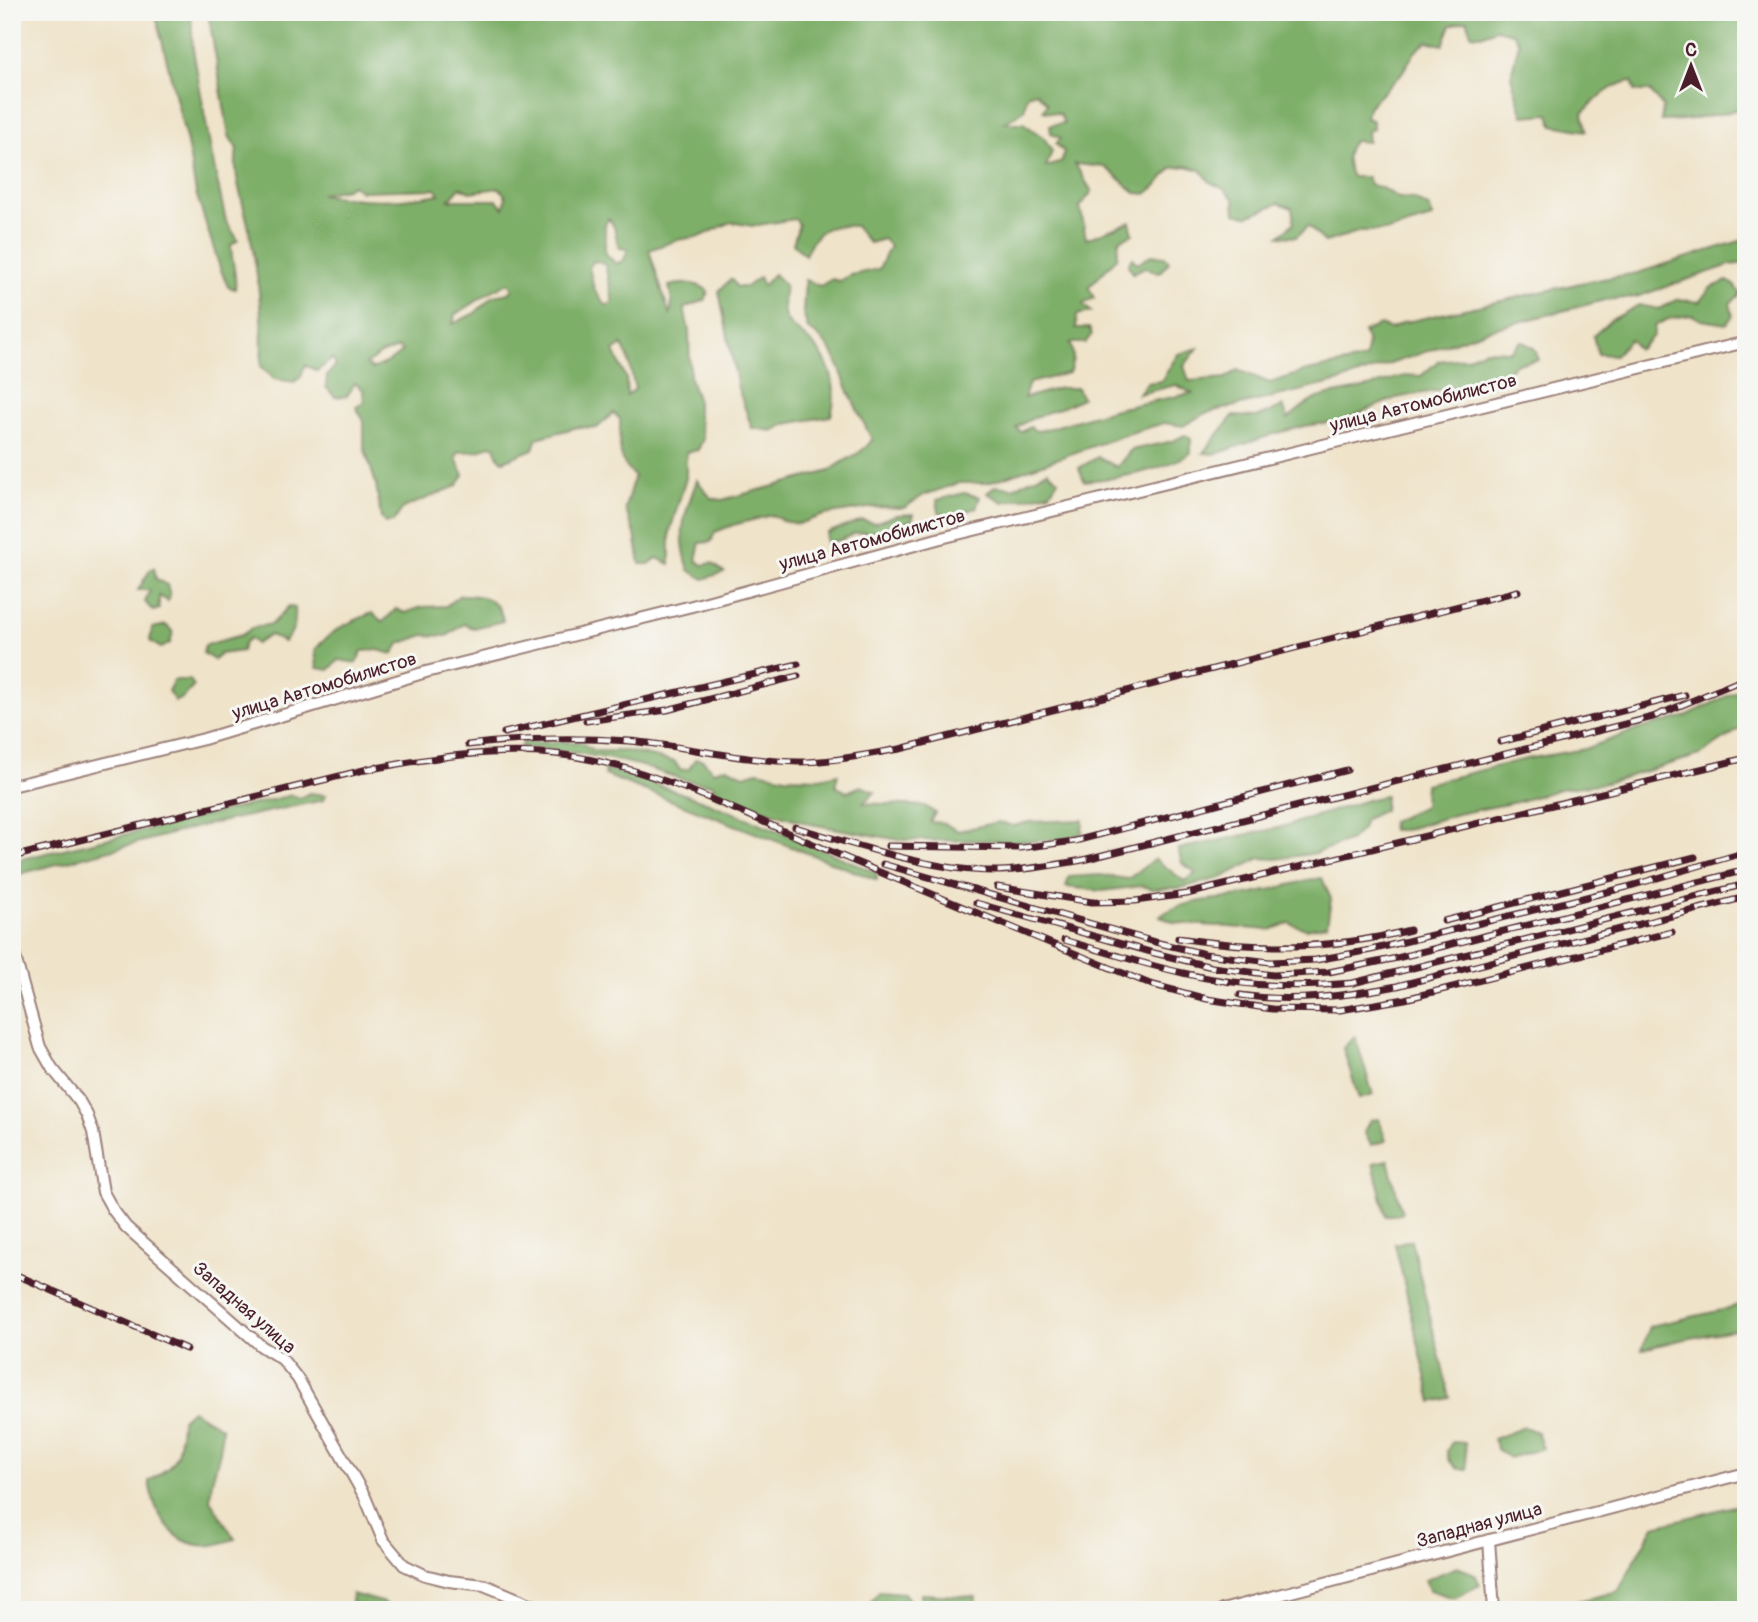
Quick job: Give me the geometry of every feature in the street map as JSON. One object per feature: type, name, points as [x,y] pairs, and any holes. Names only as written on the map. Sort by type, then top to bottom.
[{"type":"street","name":"улица Автомобилистов","points":[[12,786],[204,739],[426,672],[692,606],[937,539],[1746,342]]},
{"type":"street","name":"Западная улица","points":[[12,946],[40,1047],[87,1115],[93,1132],[103,1192],[113,1210],[127,1227],[261,1346],[282,1359],[298,1379],[339,1448],[365,1497],[383,1540],[404,1564],[425,1575],[484,1586],[545,1610]]},
{"type":"street","name":"Западная улица","points":[[1222,1610],[1746,1474]]},
{"type":"street","points":[[1489,1540],[1494,1610]]},
{"type":"green space","points":[[155,12],[191,12],[193,49],[212,157],[226,221],[238,240],[231,245],[235,289],[228,287],[220,268],[196,193],[187,143]]},
{"type":"green space","points":[[208,12],[1746,12],[1746,107],[1704,117],[1661,121],[1663,107],[1650,91],[1635,91],[1632,81],[1611,88],[1583,113],[1586,131],[1553,125],[1549,114],[1523,116],[1511,76],[1519,42],[1512,33],[1496,29],[1481,35],[1471,34],[1467,20],[1451,25],[1443,45],[1427,41],[1415,52],[1401,74],[1368,107],[1366,118],[1373,121],[1373,129],[1367,131],[1368,142],[1354,141],[1348,149],[1347,163],[1352,177],[1367,177],[1370,185],[1380,187],[1399,198],[1413,199],[1430,208],[1432,218],[1388,231],[1361,231],[1325,242],[1308,226],[1296,237],[1279,236],[1294,223],[1292,208],[1279,203],[1248,216],[1235,213],[1234,199],[1224,189],[1210,182],[1201,170],[1186,166],[1172,168],[1146,194],[1136,193],[1105,167],[1075,164],[1092,192],[1080,206],[1086,239],[1130,222],[1133,234],[1119,240],[1117,258],[1089,287],[1094,298],[1083,304],[1091,312],[1077,315],[1076,328],[1089,328],[1092,334],[1085,343],[1070,343],[1073,358],[1069,373],[1029,383],[1024,398],[1060,388],[1077,388],[1082,398],[1032,418],[1016,428],[1021,432],[1030,427],[1036,431],[1043,430],[1116,409],[1192,393],[1176,385],[1138,394],[1147,383],[1161,381],[1178,354],[1198,348],[1184,366],[1189,381],[1226,378],[1238,370],[1270,383],[1303,372],[1365,359],[1368,343],[1364,332],[1380,325],[1391,329],[1402,323],[1637,273],[1746,239],[1746,263],[1730,265],[1636,297],[1605,300],[1488,330],[1341,381],[1206,413],[1183,426],[1164,423],[988,483],[959,483],[924,495],[904,508],[875,507],[824,515],[798,524],[772,515],[733,525],[715,532],[711,542],[700,543],[696,560],[703,565],[712,563],[724,572],[704,579],[689,570],[683,544],[686,514],[697,480],[711,498],[722,500],[830,471],[863,450],[872,440],[831,350],[808,329],[803,312],[805,280],[820,286],[832,279],[839,281],[851,275],[879,269],[890,246],[884,239],[869,243],[855,226],[830,227],[818,234],[805,255],[793,244],[799,224],[795,219],[752,226],[731,222],[702,236],[677,240],[649,250],[670,316],[672,302],[669,286],[690,284],[708,291],[705,300],[684,308],[689,331],[690,378],[697,399],[703,439],[698,450],[686,452],[686,478],[670,531],[670,564],[657,558],[649,564],[640,564],[635,534],[625,509],[634,476],[621,456],[620,419],[613,413],[597,428],[578,427],[537,438],[533,449],[503,461],[497,455],[496,447],[490,445],[479,451],[458,452],[456,459],[464,475],[457,486],[403,508],[393,522],[385,523],[381,518],[376,484],[364,447],[364,421],[356,407],[364,402],[363,390],[355,383],[347,396],[335,397],[326,387],[327,376],[336,364],[332,359],[317,371],[305,365],[301,377],[294,382],[274,379],[261,366],[262,332],[258,280],[237,179],[237,149],[229,136]],"holes":[[[1036,92],[1047,103],[1043,111],[1060,114],[1064,123],[1050,125],[1051,133],[1061,138],[1056,144],[1064,152],[1062,162],[1046,167],[1052,151],[1044,138],[1023,123],[1005,123],[1024,110],[1027,95]],[[352,185],[361,191],[436,189],[439,194],[380,200],[320,194],[346,189]],[[460,187],[470,192],[500,188],[506,197],[504,208],[497,200],[449,200]],[[608,218],[614,226],[620,248],[628,249],[624,260],[616,264],[605,253],[605,225]],[[594,261],[605,264],[612,304],[605,305],[594,289],[589,267]],[[509,283],[513,289],[509,293],[493,296],[475,313],[453,324],[455,314]],[[622,345],[628,357],[635,389],[627,396],[626,378],[614,351]],[[399,348],[403,351],[390,361],[372,369],[366,364],[383,353]]]},
{"type":"green space","points":[[1151,255],[1165,257],[1169,262],[1159,273],[1145,267],[1133,273],[1128,265],[1132,258],[1138,264]]},
{"type":"green space","points":[[774,274],[785,285],[785,317],[789,324],[814,345],[827,363],[834,394],[831,416],[786,424],[773,431],[752,428],[738,388],[719,291],[731,279],[737,287],[746,287],[759,277],[763,286]]},
{"type":"green space","points":[[1727,281],[1741,294],[1730,303],[1733,316],[1726,324],[1701,320],[1692,315],[1671,318],[1655,325],[1653,336],[1638,350],[1630,339],[1615,355],[1598,354],[1593,336],[1611,320],[1639,305],[1659,309],[1678,299],[1699,302],[1710,288]]},
{"type":"green space","points":[[1521,341],[1534,348],[1539,360],[1515,364],[1498,383],[1396,398],[1341,421],[1304,426],[1216,454],[1203,453],[1233,416],[1258,417],[1283,406],[1288,419],[1317,398],[1401,377],[1421,376],[1438,361],[1466,358],[1484,350],[1511,351]]},
{"type":"green space","points":[[1185,435],[1191,439],[1191,453],[1166,465],[1126,476],[1084,481],[1079,468],[1098,457],[1117,467],[1131,450],[1173,441]]},
{"type":"green space","points":[[1048,471],[1058,480],[1050,493],[1003,502],[987,493],[995,486],[1013,488]]},
{"type":"green space","points":[[964,493],[980,497],[976,508],[951,516],[939,512],[937,500]]},
{"type":"green space","points":[[914,514],[912,520],[885,531],[855,533],[826,543],[827,533],[862,520],[874,523],[896,515]]},
{"type":"green space","points":[[154,568],[156,579],[167,585],[170,596],[168,601],[159,596],[159,609],[153,611],[145,602],[150,590],[138,590]]},
{"type":"green space","points":[[460,595],[475,596],[493,602],[503,621],[474,628],[464,624],[447,636],[424,635],[399,644],[393,654],[378,650],[362,651],[356,663],[339,660],[329,670],[317,668],[315,650],[328,636],[348,624],[372,613],[383,622],[396,609],[405,613],[422,607],[446,606]]},
{"type":"green space","points":[[289,606],[295,608],[295,623],[284,642],[270,635],[256,644],[250,638],[244,643],[242,651],[220,654],[214,660],[203,653],[205,645],[242,635],[252,628],[272,624]]},
{"type":"green space","points":[[166,625],[173,632],[170,643],[161,648],[150,641],[152,628]]},
{"type":"green space","points":[[174,680],[190,680],[194,686],[183,698],[175,701],[168,691]]},
{"type":"green space","points":[[1746,689],[1746,725],[1700,755],[1606,783],[1560,789],[1404,830],[1392,830],[1391,822],[1424,806],[1425,784],[1526,759],[1585,749],[1639,729],[1684,717]]},
{"type":"green space","points":[[524,742],[580,742],[594,751],[627,751],[675,762],[680,770],[689,769],[695,759],[703,760],[713,771],[727,767],[744,775],[758,771],[786,777],[820,778],[838,774],[835,786],[847,792],[861,786],[875,792],[863,803],[925,806],[935,813],[930,822],[943,823],[958,831],[998,822],[1013,826],[1029,822],[1083,820],[1082,833],[1067,839],[1028,841],[900,840],[810,824],[715,795],[713,784],[681,779],[606,758],[520,747]]},
{"type":"green space","points":[[604,769],[674,790],[742,816],[877,873],[877,880],[605,775]]},
{"type":"green space","points":[[309,793],[326,795],[323,800],[201,826],[12,876],[12,862],[17,860],[292,795],[300,798]]},
{"type":"green space","points":[[1385,796],[1384,810],[1365,819],[1362,829],[1351,840],[1316,853],[1276,859],[1260,858],[1221,878],[1180,888],[1152,889],[1142,886],[1102,891],[1066,887],[1069,877],[1100,875],[1128,879],[1155,859],[1184,881],[1196,873],[1182,863],[1178,849],[1282,827]]},
{"type":"green space","points":[[1322,878],[1331,899],[1327,925],[1306,929],[1289,923],[1270,930],[1175,923],[1160,916],[1190,903],[1246,895]]},
{"type":"green space","points":[[1355,1036],[1373,1095],[1359,1099],[1343,1048]]},
{"type":"green space","points":[[1379,1119],[1386,1141],[1371,1145],[1364,1132],[1370,1120]]},
{"type":"green space","points":[[1388,1160],[1402,1213],[1386,1216],[1373,1163]]},
{"type":"green space","points":[[1411,1240],[1450,1398],[1432,1402],[1395,1244]]},
{"type":"green space","points":[[1746,1302],[1746,1327],[1642,1350],[1650,1326],[1727,1309]]},
{"type":"green space","points":[[192,1410],[222,1428],[210,1500],[235,1539],[213,1545],[187,1542],[168,1527],[156,1506],[149,1481],[172,1463],[180,1441],[181,1420]]},
{"type":"green space","points":[[1524,1427],[1537,1432],[1543,1448],[1509,1458],[1497,1449],[1493,1439]]},
{"type":"green space","points":[[1452,1442],[1465,1443],[1467,1469],[1457,1469],[1449,1460],[1447,1451]]},
{"type":"green space","points":[[1746,1503],[1746,1610],[1544,1610],[1618,1591],[1654,1526]]},
{"type":"green space","points":[[1457,1567],[1475,1574],[1480,1585],[1454,1598],[1429,1590],[1425,1580]]},
{"type":"green space","points":[[879,1591],[904,1593],[912,1610],[865,1610]]},
{"type":"green space","points":[[352,1594],[385,1603],[391,1610],[350,1610]]},
{"type":"green space","points":[[921,1594],[976,1597],[975,1610],[921,1610]]},
{"type":"railway","points":[[468,745],[589,739],[650,743],[777,761],[812,762],[850,757],[900,749],[1518,591]]},
{"type":"railway","points":[[504,733],[798,664]]},
{"type":"railway","points":[[586,721],[667,710],[798,676]]},
{"type":"railway","points":[[795,827],[923,862],[975,870],[1020,870],[1083,860],[1653,717],[1737,682]]},
{"type":"railway","points":[[1500,742],[1685,695]]},
{"type":"railway","points":[[366,770],[483,753],[531,752],[589,759],[690,790],[1150,984],[1207,999],[1272,1009],[1340,1010],[1405,999],[1672,932]]},
{"type":"railway","points":[[997,887],[1092,902],[1135,901],[1187,894],[1746,758]]},
{"type":"railway","points":[[12,857],[376,767]]},
{"type":"railway","points":[[888,846],[1020,848],[1075,841],[1347,770]]},
{"type":"railway","points":[[883,864],[1155,942],[1205,954],[1270,962],[1316,960],[1371,950],[1627,887],[1746,852]]},
{"type":"railway","points":[[1444,921],[1695,857]]},
{"type":"railway","points":[[976,903],[1154,953],[1212,967],[1273,975],[1329,972],[1397,958],[1746,870]]},
{"type":"railway","points":[[1064,940],[1204,978],[1289,986],[1353,983],[1746,884]]},
{"type":"railway","points":[[1240,995],[1319,997],[1397,986],[1746,897]]},
{"type":"railway","points":[[1178,938],[1236,945],[1294,946],[1352,941],[1410,930]]},
{"type":"railway","points":[[12,1273],[186,1349]]}]
